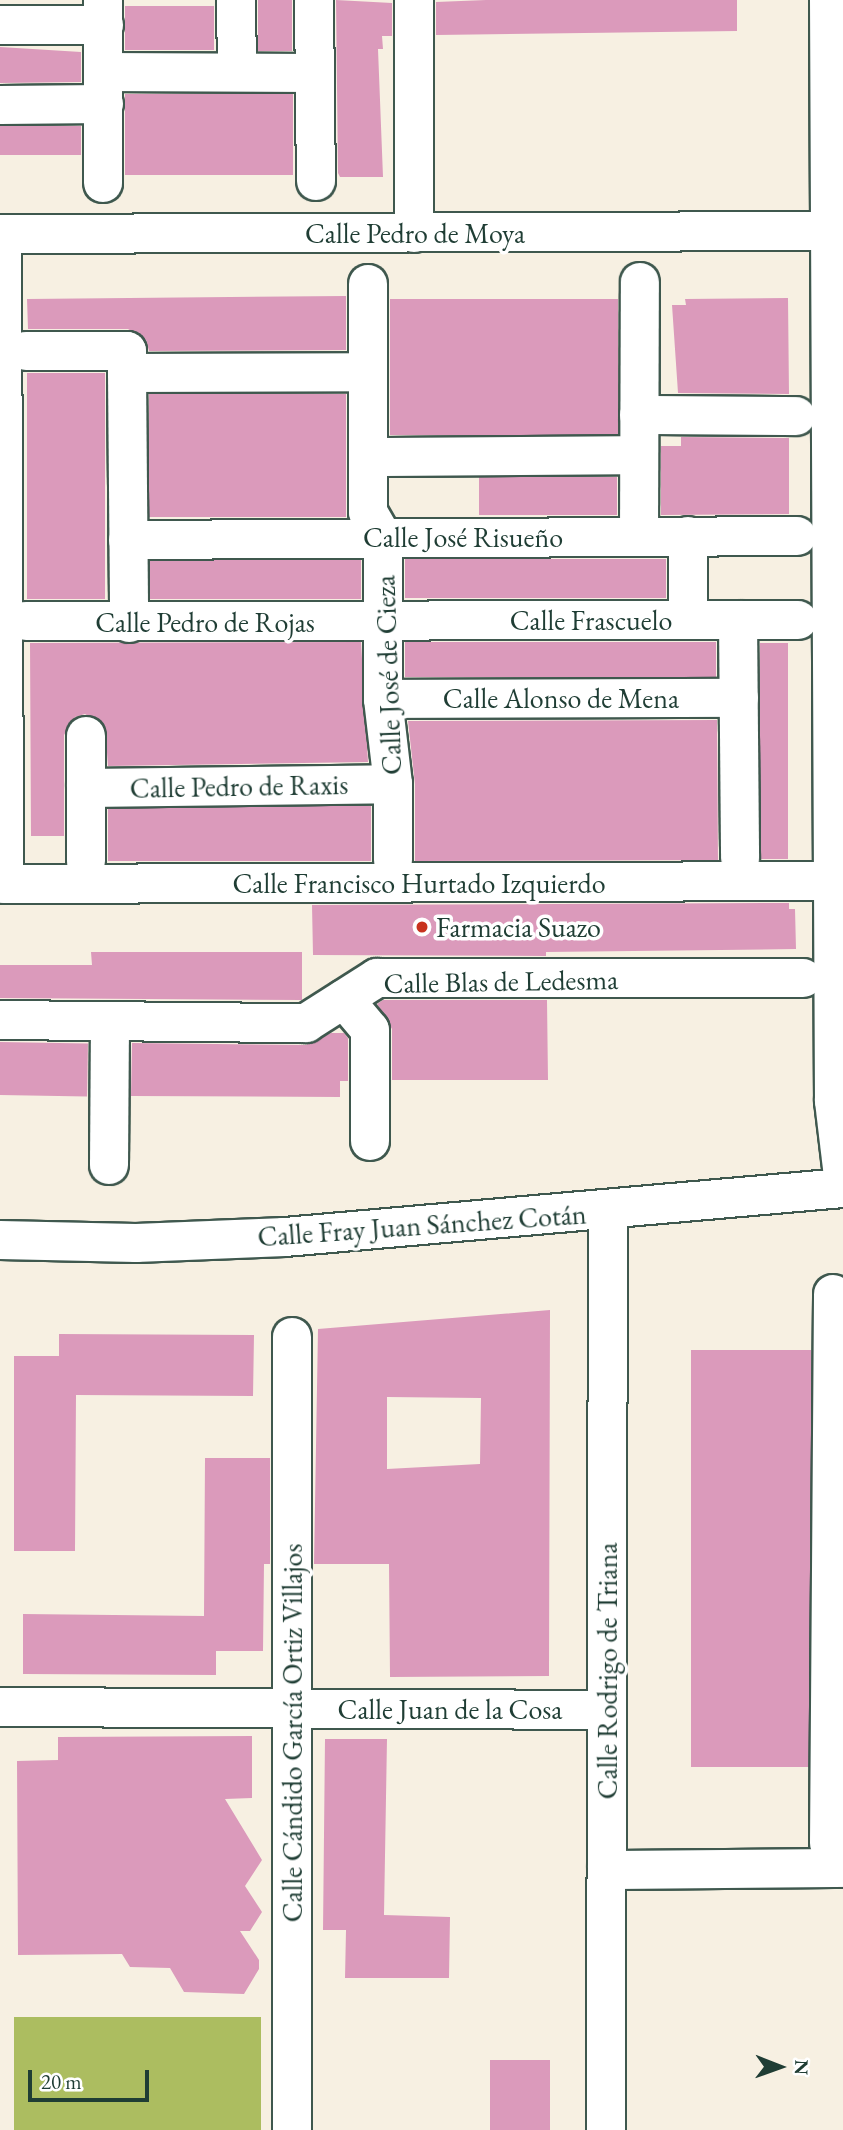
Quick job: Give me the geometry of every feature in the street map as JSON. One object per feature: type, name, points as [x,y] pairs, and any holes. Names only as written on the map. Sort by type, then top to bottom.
[{"type":"street","points":[[236,0],[237,72]]},
{"type":"street","points":[[314,0],[316,181]]},
{"type":"street","points":[[414,0],[414,233]]},
{"type":"street","points":[[829,0],[830,231],[824,612],[833,881],[834,1101],[843,1177]]},
{"type":"street","points":[[0,25],[104,12],[103,183]]},
{"type":"street","points":[[0,104],[237,72],[314,73]]},
{"type":"street","name":"Calle Pedro de Moya","points":[[1,234],[830,231]]},
{"type":"street","name":"Calle Francisco Hurtado Izquierdo","points":[[1,234],[4,884],[833,881]]},
{"type":"street","points":[[639,536],[640,282]]},
{"type":"street","name":"Calle José de Cieza","points":[[368,284],[368,512],[383,538],[383,699],[393,784],[393,860]]},
{"type":"street","points":[[26,351],[127,351],[130,622]]},
{"type":"street","points":[[127,373],[368,372]]},
{"type":"street","points":[[639,415],[796,415]]},
{"type":"street","points":[[369,457],[639,455]]},
{"type":"street","points":[[688,536],[688,620]]},
{"type":"street","name":"Calle José Risueño","points":[[128,540],[797,536]]},
{"type":"street","name":"Calle Frascuelo","points":[[383,621],[738,620],[824,612]]},
{"type":"street","points":[[738,620],[740,858]]},
{"type":"street","name":"Calle Pedro de Rojas","points":[[26,621],[383,621]]},
{"type":"street","name":"Calle Alonso de Mena","points":[[383,699],[739,698]]},
{"type":"street","points":[[86,736],[86,861]]},
{"type":"street","name":"Calle Pedro de Raxis","points":[[86,788],[393,784]]},
{"type":"street","name":"Calle Blas de Ledesma","points":[[0,1020],[306,1023],[377,978],[803,978]]},
{"type":"street","points":[[344,999],[370,1030],[370,1141]]},
{"type":"street","points":[[109,1165],[110,1022]]},
{"type":"street","name":"Calle Fray Juan Sánchez Cotán","points":[[0,1240],[135,1243],[285,1237],[608,1211],[843,1188]]},
{"type":"street","name":"Calle Rodrigo de Triana","points":[[606,2130],[608,1211]]},
{"type":"street","points":[[607,1870],[836,1855],[833,1294]]},
{"type":"street","name":"Calle Cándido García Ortiz Villajos","points":[[292,1337],[292,2130]]},
{"type":"street","name":"Calle Juan de la Cosa","points":[[0,1707],[607,1710]]},
{"type":"green space","points":[[14,2017],[261,2017],[261,2130],[14,2130]]},
{"type":"building","points":[[258,0],[292,0],[292,51],[258,51]]},
{"type":"building","points":[[336,0],[392,3],[392,36],[382,36],[383,49],[378,49],[383,177],[340,177],[338,173]]},
{"type":"building","points":[[737,0],[737,31],[436,35],[436,2]]},
{"type":"building","points":[[125,6],[214,6],[214,50],[125,50]]},
{"type":"building","points":[[0,47],[81,52],[81,82],[0,83]]},
{"type":"building","points":[[125,94],[293,94],[293,175],[125,175]]},
{"type":"building","points":[[0,126],[81,126],[81,155],[0,155]]},
{"type":"building","points":[[346,296],[346,350],[149,351],[146,340],[128,329],[28,329],[27,299]]},
{"type":"building","points":[[788,298],[789,394],[678,393],[672,305],[686,305],[685,299]]},
{"type":"building","points":[[390,299],[618,299],[618,435],[390,435]]},
{"type":"building","points":[[27,373],[105,373],[105,599],[27,599]]},
{"type":"building","points":[[149,394],[346,394],[346,517],[149,517]]},
{"type":"building","points":[[681,437],[789,438],[789,514],[661,515],[661,446],[681,446]]},
{"type":"building","points":[[479,477],[617,477],[617,515],[479,515]]},
{"type":"building","points":[[405,559],[666,559],[666,598],[405,598]]},
{"type":"building","points":[[150,560],[361,560],[361,599],[150,599]]},
{"type":"building","points":[[361,642],[368,762],[108,766],[105,726],[85,714],[75,717],[64,735],[64,836],[31,836],[30,643]]},
{"type":"building","points":[[405,642],[716,642],[716,677],[405,677]]},
{"type":"building","points":[[760,643],[788,643],[788,859],[760,859]]},
{"type":"building","points":[[717,720],[718,860],[415,861],[415,784],[408,721]]},
{"type":"building","points":[[108,806],[371,806],[371,861],[108,861]]},
{"type":"building","points":[[789,903],[789,909],[795,909],[796,949],[546,952],[546,956],[313,955],[312,905]]},
{"type":"building","points":[[91,952],[302,952],[302,1000],[0,998],[0,965],[92,965]]},
{"type":"building","points":[[383,1000],[547,1000],[548,1080],[392,1080],[392,1029],[377,1004]]},
{"type":"building","points":[[331,1033],[344,1033],[348,1038],[348,1081],[340,1081],[340,1097],[131,1096],[132,1043],[306,1045]]},
{"type":"building","points":[[0,1042],[88,1044],[87,1097],[0,1095]]},
{"type":"building","points":[[550,1310],[549,1676],[390,1677],[389,1564],[314,1564],[318,1329]],"holes":[[[387,1397],[481,1398],[480,1464],[387,1469]]]},
{"type":"building","points":[[59,1334],[254,1335],[253,1396],[76,1395],[75,1551],[14,1551],[14,1356],[59,1356]]},
{"type":"building","points":[[691,1350],[811,1350],[811,1767],[691,1767]]},
{"type":"building","points":[[205,1458],[270,1458],[270,1564],[264,1564],[263,1651],[216,1651],[216,1675],[23,1674],[23,1614],[204,1616]]},
{"type":"building","points":[[252,1736],[252,1798],[225,1799],[262,1860],[245,1886],[262,1912],[250,1931],[240,1931],[259,1960],[259,1969],[244,1994],[184,1992],[170,1968],[130,1967],[122,1954],[18,1955],[17,1761],[58,1760],[58,1737]]},
{"type":"building","points":[[325,1739],[387,1739],[384,1915],[450,1917],[449,1978],[345,1978],[346,1930],[323,1930]]},
{"type":"building","points":[[490,2060],[550,2060],[550,2130],[490,2130]]},
{"type":"place","name":"Farmacia Suazo","points":[[422,927]]}]
